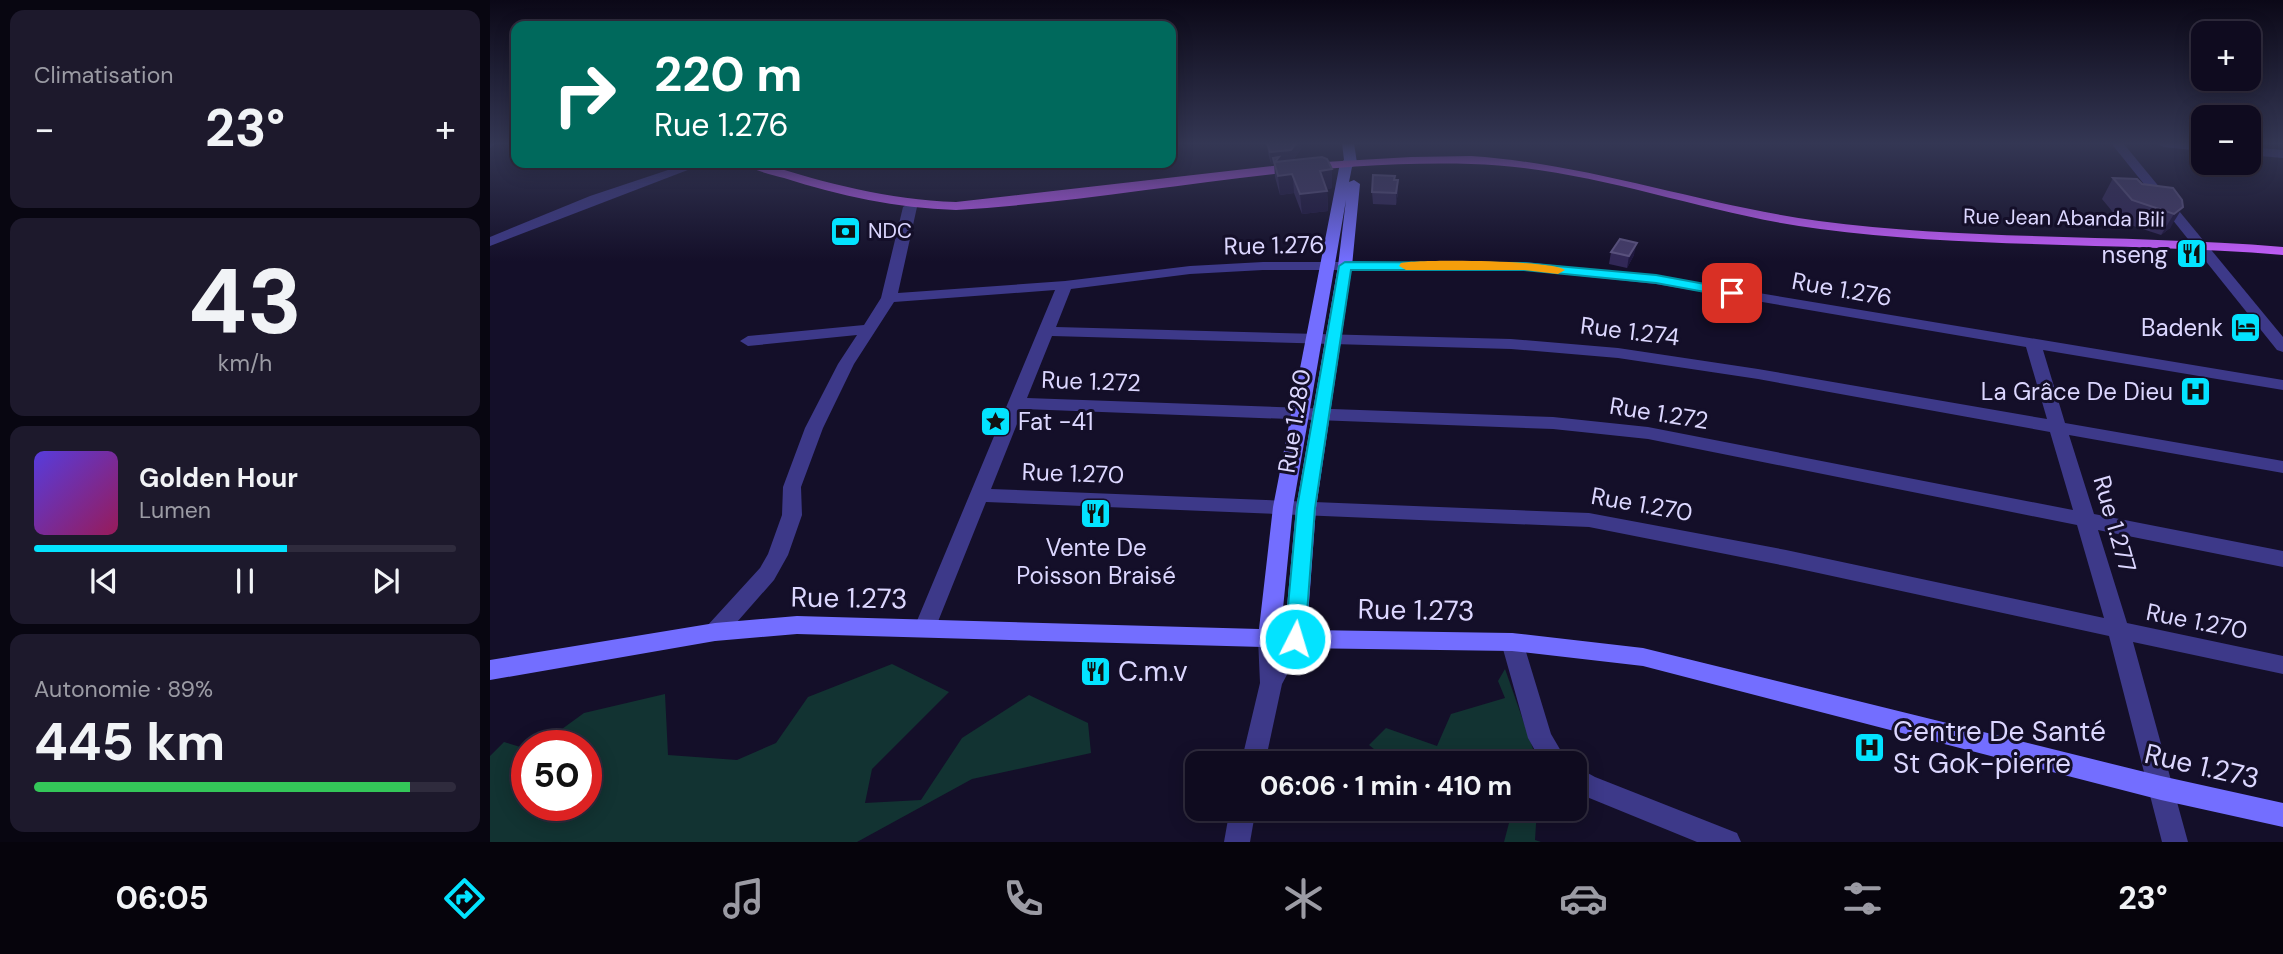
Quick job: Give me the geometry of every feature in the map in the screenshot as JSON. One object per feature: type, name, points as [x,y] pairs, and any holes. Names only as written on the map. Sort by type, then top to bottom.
[{"type":"main road","name":"Rue Jean Abanda Bili","points":[[817,182],[868,199],[910,207],[968,206],[1179,182]]},
{"type":"main road","name":"Rue 1.280","points":[[1295,639],[1306,508],[1323,414],[1327,266],[1347,182]]},
{"type":"main road","name":"Rue 1.280","points":[[1269,638],[1283,508],[1301,414],[1345,266],[1350,182]]},
{"type":"main road","name":"Rue Jean Abanda Bili","points":[[1614,182],[1787,220],[1861,230],[1926,236],[2199,242],[2283,251]]},
{"type":"main road","name":"Rue 1.273","points":[[490,670],[715,632],[797,625],[1295,639],[1512,642],[1643,657],[2161,788],[2283,815]]},
{"type":"street","points":[[490,242],[644,182]]},
{"type":"street","points":[[2150,182],[2282,344]]},
{"type":"street","points":[[715,632],[767,575],[778,555],[792,515],[792,487],[814,428],[846,364],[888,299],[910,207]]},
{"type":"street","name":"Rue 1.276","points":[[888,299],[1065,285],[1190,270],[1327,266],[1524,267],[1656,279],[2283,385]]},
{"type":"street","points":[[925,628],[1065,285]]},
{"type":"street","points":[[748,341],[809,338],[870,329]]},
{"type":"street","name":"Rue 1.274","points":[[1046,331],[1511,344],[1618,353],[1758,373],[2283,467]]},
{"type":"street","name":"Rue 1.277","points":[[2033,344],[2119,632],[2175,842]]},
{"type":"street","name":"Rue 1.272","points":[[1017,403],[1553,423],[1648,433],[2283,559]]},
{"type":"street","name":"Rue 1.270","points":[[979,495],[1589,520],[1786,558],[2119,632],[2283,665]]},
{"type":"street","points":[[1257,751],[1271,683],[1269,638]]},
{"type":"street","name":"Rue 1.280","points":[[1271,683],[1295,639]]},
{"type":"street","points":[[1512,642],[1539,738],[1548,751]]},
{"type":"street","points":[[1587,783],[1609,795],[1728,842]]},
{"type":"street","points":[[1237,842],[1241,821]]},
{"type":"green space","points":[[892,664],[949,692],[872,769],[865,803],[921,800],[962,738],[1029,695],[1088,723],[1091,753],[972,779],[857,842],[490,842],[490,756],[504,742],[511,744],[511,821],[602,821],[602,730],[561,730],[584,713],[665,694],[668,755],[737,760],[776,743],[808,697]]},
{"type":"green space","points":[[1505,669],[1534,751],[1376,751],[1369,745],[1386,728],[1437,746],[1451,714],[1505,698],[1498,681]]},
{"type":"green space","points":[[1508,821],[1536,821],[1535,840],[1541,842],[1504,842]]},
{"type":"building","points":[[1295,182],[1324,182],[1327,191],[1300,194]]},
{"type":"building","points":[[1373,182],[1398,182],[1396,193],[1372,192]]},
{"type":"building","points":[[2117,182],[2140,182],[2173,188],[2182,200],[2183,207],[2174,214],[2132,200]]},
{"type":"building","points":[[1620,239],[1637,243],[1629,256],[1611,252]]},
{"type":"slow traffic","points":[[1406,266],[1524,267],[1558,270]]},
{"type":"place","name":"NDC","points":[[845,231]]},
{"type":"place","name":"nseng","points":[[2191,254]]},
{"type":"place","name":"Badenk","points":[[2246,327]]},
{"type":"place","name":"La Grâce De Dieu","points":[[2196,391]]},
{"type":"place","name":"Fat -41","points":[[995,421]]},
{"type":"place","name":"Vente De Poisson Braisé","points":[[1096,513]]},
{"type":"place","name":"C.m.v","points":[[1095,671]]},
{"type":"place","name":"Centre De Santé St Gok-pierre","points":[[1870,747]]},
{"type":"route","points":[[1295,639],[1306,508],[1345,266],[1524,267],[1656,279],[1732,293]]}]
